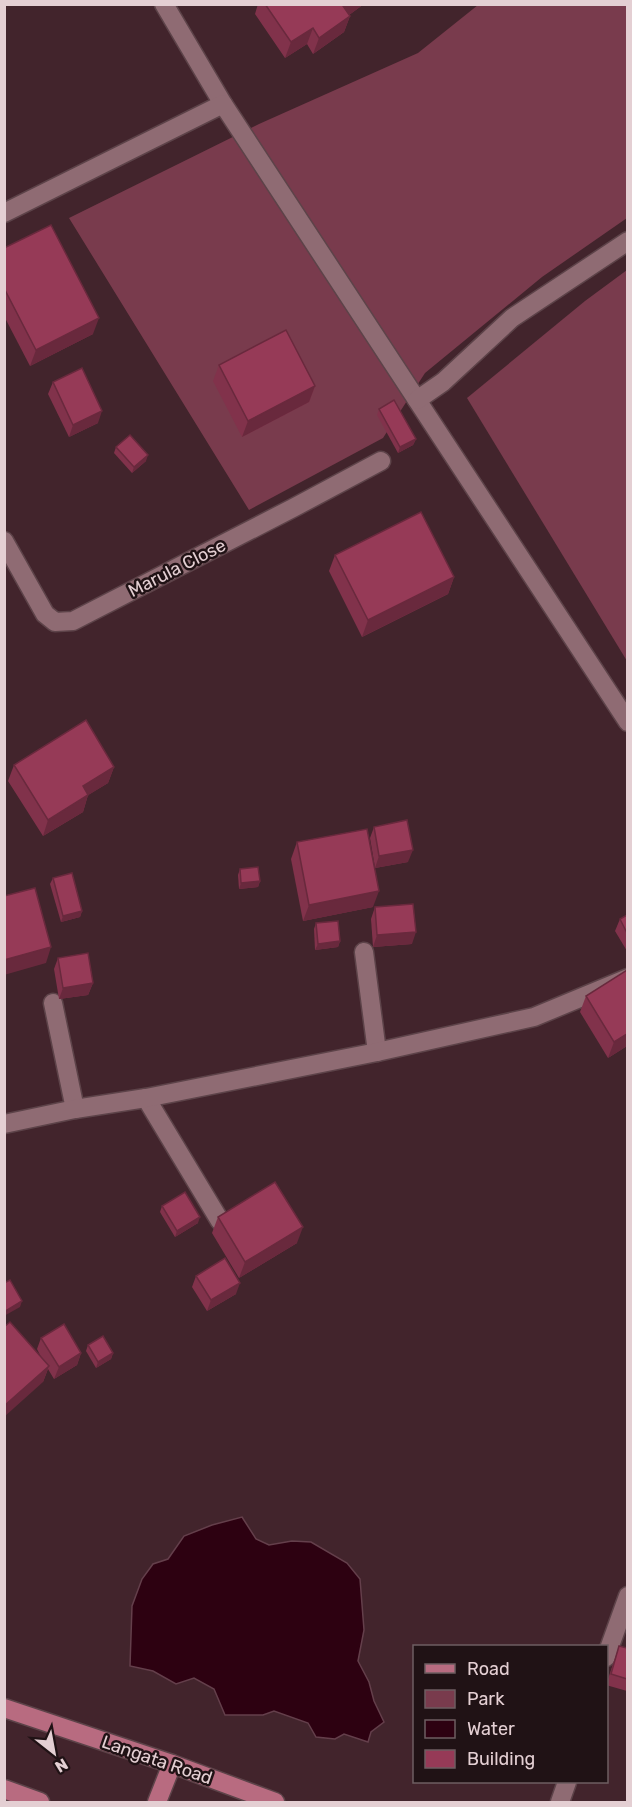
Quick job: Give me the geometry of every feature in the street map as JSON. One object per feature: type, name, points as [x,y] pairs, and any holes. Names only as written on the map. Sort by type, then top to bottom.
[{"type":"main road","name":"Langata Road","points":[[4,1708],[172,1764],[275,1803]]},
{"type":"main road","points":[[157,1803],[172,1764]]},
{"type":"main road","points":[[4,1789],[40,1803]]},
{"type":"street","points":[[164,4],[223,104],[627,722]]},
{"type":"street","points":[[4,213],[223,104]]},
{"type":"street","points":[[417,400],[443,382],[512,318],[627,241]]},
{"type":"street","name":"Marula Close","points":[[4,541],[45,614],[55,622],[73,621],[381,461]]},
{"type":"street","points":[[364,952],[377,1052]]},
{"type":"street","points":[[4,1124],[377,1052],[534,1017],[627,978]]},
{"type":"street","points":[[53,1003],[75,1109]]},
{"type":"street","points":[[146,1098],[220,1221]]},
{"type":"street","points":[[608,1651],[627,1596]]},
{"type":"street","points":[[560,1803],[567,1783]]},
{"type":"green space","points":[[478,5],[627,5],[627,218],[542,277],[425,373],[383,438],[249,510],[69,218],[259,124],[418,53]]},
{"type":"green space","points":[[627,270],[627,661],[467,398],[585,301]]},
{"type":"water","points":[[242,1517],[256,1539],[269,1545],[292,1541],[311,1542],[347,1563],[360,1579],[364,1630],[358,1661],[369,1682],[374,1701],[384,1722],[371,1732],[368,1742],[344,1734],[335,1739],[316,1737],[308,1723],[274,1711],[263,1715],[225,1715],[214,1689],[194,1678],[176,1684],[153,1671],[130,1666],[132,1606],[142,1579],[153,1564],[168,1559],[184,1536]]},
{"type":"building","points":[[265,4],[346,4],[343,6],[350,16],[319,38],[313,28],[291,42]]},
{"type":"building","points":[[51,225],[99,318],[36,350],[4,288],[4,248]]},
{"type":"building","points":[[286,330],[315,386],[248,421],[219,365]]},
{"type":"building","points":[[82,368],[102,411],[73,425],[53,382]]},
{"type":"building","points":[[394,400],[416,439],[400,447],[379,409]]},
{"type":"building","points":[[130,435],[148,455],[134,467],[116,447]]},
{"type":"building","points":[[421,512],[454,577],[368,620],[335,555]]},
{"type":"building","points":[[86,720],[114,767],[83,786],[88,795],[48,820],[14,765]]},
{"type":"building","points":[[407,820],[413,850],[379,856],[374,827]]},
{"type":"building","points":[[367,829],[379,891],[309,905],[297,842]]},
{"type":"building","points":[[258,867],[260,881],[241,883],[240,869]]},
{"type":"building","points":[[72,873],[82,911],[63,916],[53,878]]},
{"type":"building","points":[[35,888],[51,947],[4,960],[4,896]]},
{"type":"building","points":[[413,904],[416,932],[377,935],[375,907]]},
{"type":"building","points":[[627,915],[627,933],[620,919]]},
{"type":"building","points":[[338,921],[340,941],[318,944],[316,923]]},
{"type":"building","points":[[88,953],[93,983],[63,988],[58,958]]},
{"type":"building","points":[[627,970],[627,1034],[614,1042],[586,996]]},
{"type":"building","points":[[275,1182],[303,1227],[245,1262],[218,1217]]},
{"type":"building","points":[[185,1192],[200,1217],[177,1231],[162,1206]]},
{"type":"building","points":[[225,1258],[240,1283],[211,1300],[196,1276]]},
{"type":"building","points":[[10,1280],[22,1301],[4,1312],[4,1283]]},
{"type":"building","points":[[10,1322],[49,1366],[4,1406],[4,1327]]},
{"type":"building","points":[[64,1324],[81,1353],[59,1367],[41,1338]]},
{"type":"building","points":[[103,1336],[113,1353],[98,1362],[88,1345]]},
{"type":"building","points":[[619,1646],[627,1648],[627,1679],[611,1674]]}]
